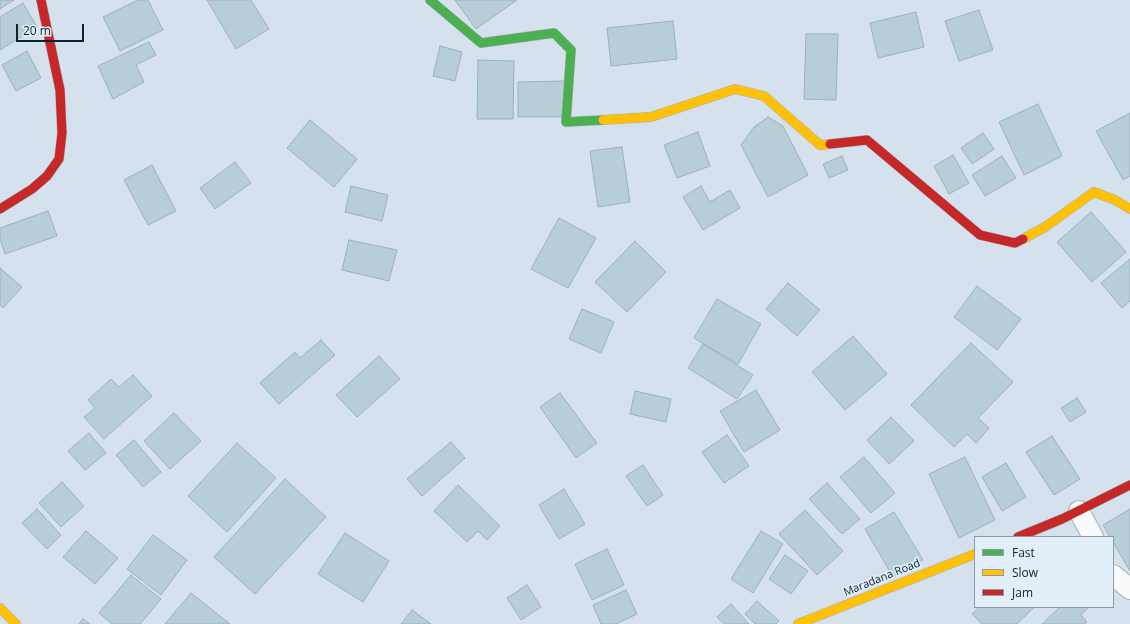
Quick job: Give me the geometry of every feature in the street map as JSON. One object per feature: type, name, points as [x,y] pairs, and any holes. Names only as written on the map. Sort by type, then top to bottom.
[{"type":"street","points":[[0,209],[32,189],[47,176],[59,159],[62,133],[60,90],[41,0]]},
{"type":"street","points":[[430,0],[481,43],[554,33],[571,50],[566,122],[651,117],[734,89],[764,96],[820,145],[867,140],[980,235],[1015,243],[1045,227],[1094,192],[1115,200],[1130,209]]},
{"type":"street","points":[[1020,536],[1062,519],[1130,485]]},
{"type":"street","points":[[1079,511],[1092,536]]},
{"type":"street","name":"Maradana Road","points":[[798,624],[974,554]]},
{"type":"street","points":[[1114,576],[1130,589]]},
{"type":"street","points":[[0,608],[16,624]]},
{"type":"building","points":[[0,0],[14,0],[0,9]]},
{"type":"building","points":[[138,0],[148,0],[163,30],[120,51],[103,17]]},
{"type":"building","points":[[207,0],[251,0],[269,29],[236,49]]},
{"type":"building","points":[[455,0],[517,0],[476,29]]},
{"type":"building","points":[[23,3],[37,27],[0,50],[0,17]]},
{"type":"building","points":[[979,10],[993,50],[959,61],[945,21]]},
{"type":"building","points":[[916,12],[924,47],[878,58],[870,23]]},
{"type":"building","points":[[673,21],[677,59],[611,66],[607,28]]},
{"type":"building","points":[[806,34],[838,34],[836,100],[804,99]]},
{"type":"building","points":[[149,42],[156,55],[136,65],[144,82],[113,99],[98,66]]},
{"type":"building","points":[[440,46],[462,52],[455,81],[433,76]]},
{"type":"building","points":[[27,51],[41,78],[16,91],[2,65]]},
{"type":"building","points":[[478,60],[514,61],[513,119],[477,119]]},
{"type":"building","points":[[565,81],[564,117],[518,117],[518,82]]},
{"type":"building","points":[[1038,104],[1062,156],[1024,175],[999,122]]},
{"type":"building","points":[[1130,113],[1130,176],[1123,180],[1096,131]]},
{"type":"building","points":[[768,117],[783,126],[808,175],[768,197],[741,145],[754,127]]},
{"type":"building","points":[[310,120],[357,159],[334,187],[287,148]]},
{"type":"building","points":[[698,132],[710,166],[677,178],[664,145]]},
{"type":"building","points":[[983,133],[994,149],[972,164],[961,148]]},
{"type":"building","points":[[622,147],[630,202],[598,207],[590,151]]},
{"type":"building","points":[[953,155],[969,183],[949,194],[934,166]]},
{"type":"building","points":[[842,156],[848,170],[829,178],[823,164]]},
{"type":"building","points":[[1002,156],[1016,178],[985,196],[972,175]]},
{"type":"building","points":[[235,162],[251,183],[215,209],[200,188]]},
{"type":"building","points":[[152,165],[176,211],[148,225],[124,180]]},
{"type":"building","points":[[351,186],[388,195],[382,221],[345,212]]},
{"type":"building","points":[[701,186],[710,202],[730,190],[740,208],[703,230],[683,197]]},
{"type":"building","points":[[48,211],[57,236],[5,254],[0,239],[0,228]]},
{"type":"building","points":[[1091,212],[1126,252],[1092,282],[1057,242]]},
{"type":"building","points":[[559,218],[596,238],[568,288],[531,269]]},
{"type":"building","points":[[349,240],[397,250],[389,281],[342,270]]},
{"type":"building","points":[[635,241],[666,272],[627,312],[595,282]]},
{"type":"building","points":[[1130,259],[1130,301],[1122,308],[1101,283]]},
{"type":"building","points":[[0,268],[22,287],[3,308],[0,305]]},
{"type":"building","points":[[788,283],[820,310],[797,336],[766,309]]},
{"type":"building","points":[[977,286],[1021,319],[997,350],[954,317]]},
{"type":"building","points":[[717,299],[761,324],[738,364],[694,338]]},
{"type":"building","points":[[582,309],[614,322],[601,353],[569,339]]},
{"type":"building","points":[[853,336],[887,374],[845,410],[812,372]]},
{"type":"building","points":[[321,340],[335,355],[279,404],[260,383],[295,352],[300,358]]},
{"type":"building","points":[[971,343],[1013,382],[978,418],[989,428],[976,443],[967,434],[954,447],[911,405]]},
{"type":"building","points":[[703,344],[753,375],[737,399],[688,368]]},
{"type":"building","points":[[379,356],[400,379],[357,417],[336,395]]},
{"type":"building","points":[[133,375],[152,396],[104,439],[84,417],[95,408],[88,400],[111,379],[119,387]]},
{"type":"building","points":[[756,390],[780,430],[744,452],[720,411]]},
{"type":"building","points":[[635,391],[671,399],[666,422],[630,414]]},
{"type":"building","points":[[560,393],[597,443],[576,458],[540,407]]},
{"type":"building","points":[[1077,398],[1086,412],[1070,422],[1061,408]]},
{"type":"building","points":[[174,413],[201,441],[170,469],[144,441]]},
{"type":"building","points":[[891,417],[914,441],[889,464],[867,440]]},
{"type":"building","points":[[89,433],[106,453],[85,470],[68,451]]},
{"type":"building","points":[[727,435],[749,466],[724,483],[702,452]]},
{"type":"building","points":[[1052,436],[1080,479],[1054,495],[1026,452]]},
{"type":"building","points":[[134,440],[161,472],[143,487],[116,455]]},
{"type":"building","points":[[451,442],[465,458],[422,496],[407,479]]},
{"type":"building","points":[[237,443],[276,478],[227,532],[188,496]]},
{"type":"building","points":[[864,457],[895,493],[871,513],[840,477]]},
{"type":"building","points":[[965,457],[995,520],[959,538],[929,474]]},
{"type":"building","points":[[1006,463],[1026,497],[1002,511],[982,477]]},
{"type":"building","points":[[643,465],[663,495],[647,506],[626,476]]},
{"type":"building","points":[[285,479],[326,517],[255,594],[214,557]]},
{"type":"building","points":[[62,482],[84,506],[61,527],[39,503]]},
{"type":"building","points":[[827,483],[860,519],[842,534],[809,499]]},
{"type":"building","points":[[458,485],[500,526],[487,540],[478,531],[467,542],[434,511]]},
{"type":"building","points":[[564,489],[585,524],[559,539],[539,505]]},
{"type":"building","points":[[37,509],[61,535],[47,549],[22,523]]},
{"type":"building","points":[[1130,509],[1130,571],[1114,544],[1114,536],[1109,536],[1103,525]]},
{"type":"building","points":[[805,510],[843,551],[817,575],[779,534]]},
{"type":"building","points":[[894,512],[923,560],[893,577],[865,529]]},
{"type":"building","points":[[86,531],[118,558],[95,584],[63,557]]},
{"type":"building","points":[[761,531],[783,544],[753,593],[731,579]]},
{"type":"building","points":[[345,533],[389,561],[363,602],[318,574]]},
{"type":"building","points":[[153,535],[187,560],[161,595],[127,569]]},
{"type":"building","points":[[607,549],[624,585],[592,600],[575,564]]},
{"type":"building","points":[[785,555],[808,571],[791,594],[769,579]]},
{"type":"building","points":[[131,575],[161,599],[140,624],[112,624],[99,613]]},
{"type":"building","points":[[527,585],[541,607],[521,620],[507,598]]},
{"type":"building","points":[[626,590],[637,614],[616,624],[601,624],[593,605]]},
{"type":"building","points":[[191,593],[230,624],[165,624]]},
{"type":"building","points":[[757,601],[779,621],[776,624],[755,624],[745,614]]},
{"type":"building","points":[[731,604],[749,624],[724,624],[717,617]]},
{"type":"building","points":[[979,608],[1033,608],[1017,624],[982,624],[972,614]]},
{"type":"building","points":[[1059,608],[1088,608],[1081,615],[1087,622],[1085,624],[1042,624]]},
{"type":"building","points":[[412,610],[431,624],[401,624]]},
{"type":"building","points":[[83,619],[90,624],[79,624]]},
{"type":"traffic: fast","points":[[430,0],[481,43],[554,33],[571,50],[566,122],[603,120]]},
{"type":"traffic: slow","points":[[603,120],[651,117],[735,89],[764,96],[820,145],[830,144]]},
{"type":"traffic: slow","points":[[1023,239],[1045,227],[1094,192],[1115,200],[1130,209]]},
{"type":"traffic: slow","points":[[798,624],[974,554]]},
{"type":"traffic: slow","points":[[0,608],[16,624]]},
{"type":"traffic: jam","points":[[0,209],[32,189],[47,176],[59,159],[62,133],[60,90],[41,0]]},
{"type":"traffic: jam","points":[[830,144],[867,140],[980,235],[1015,243],[1023,239]]},
{"type":"traffic: jam","points":[[1020,536],[1062,519],[1130,485]]}]
